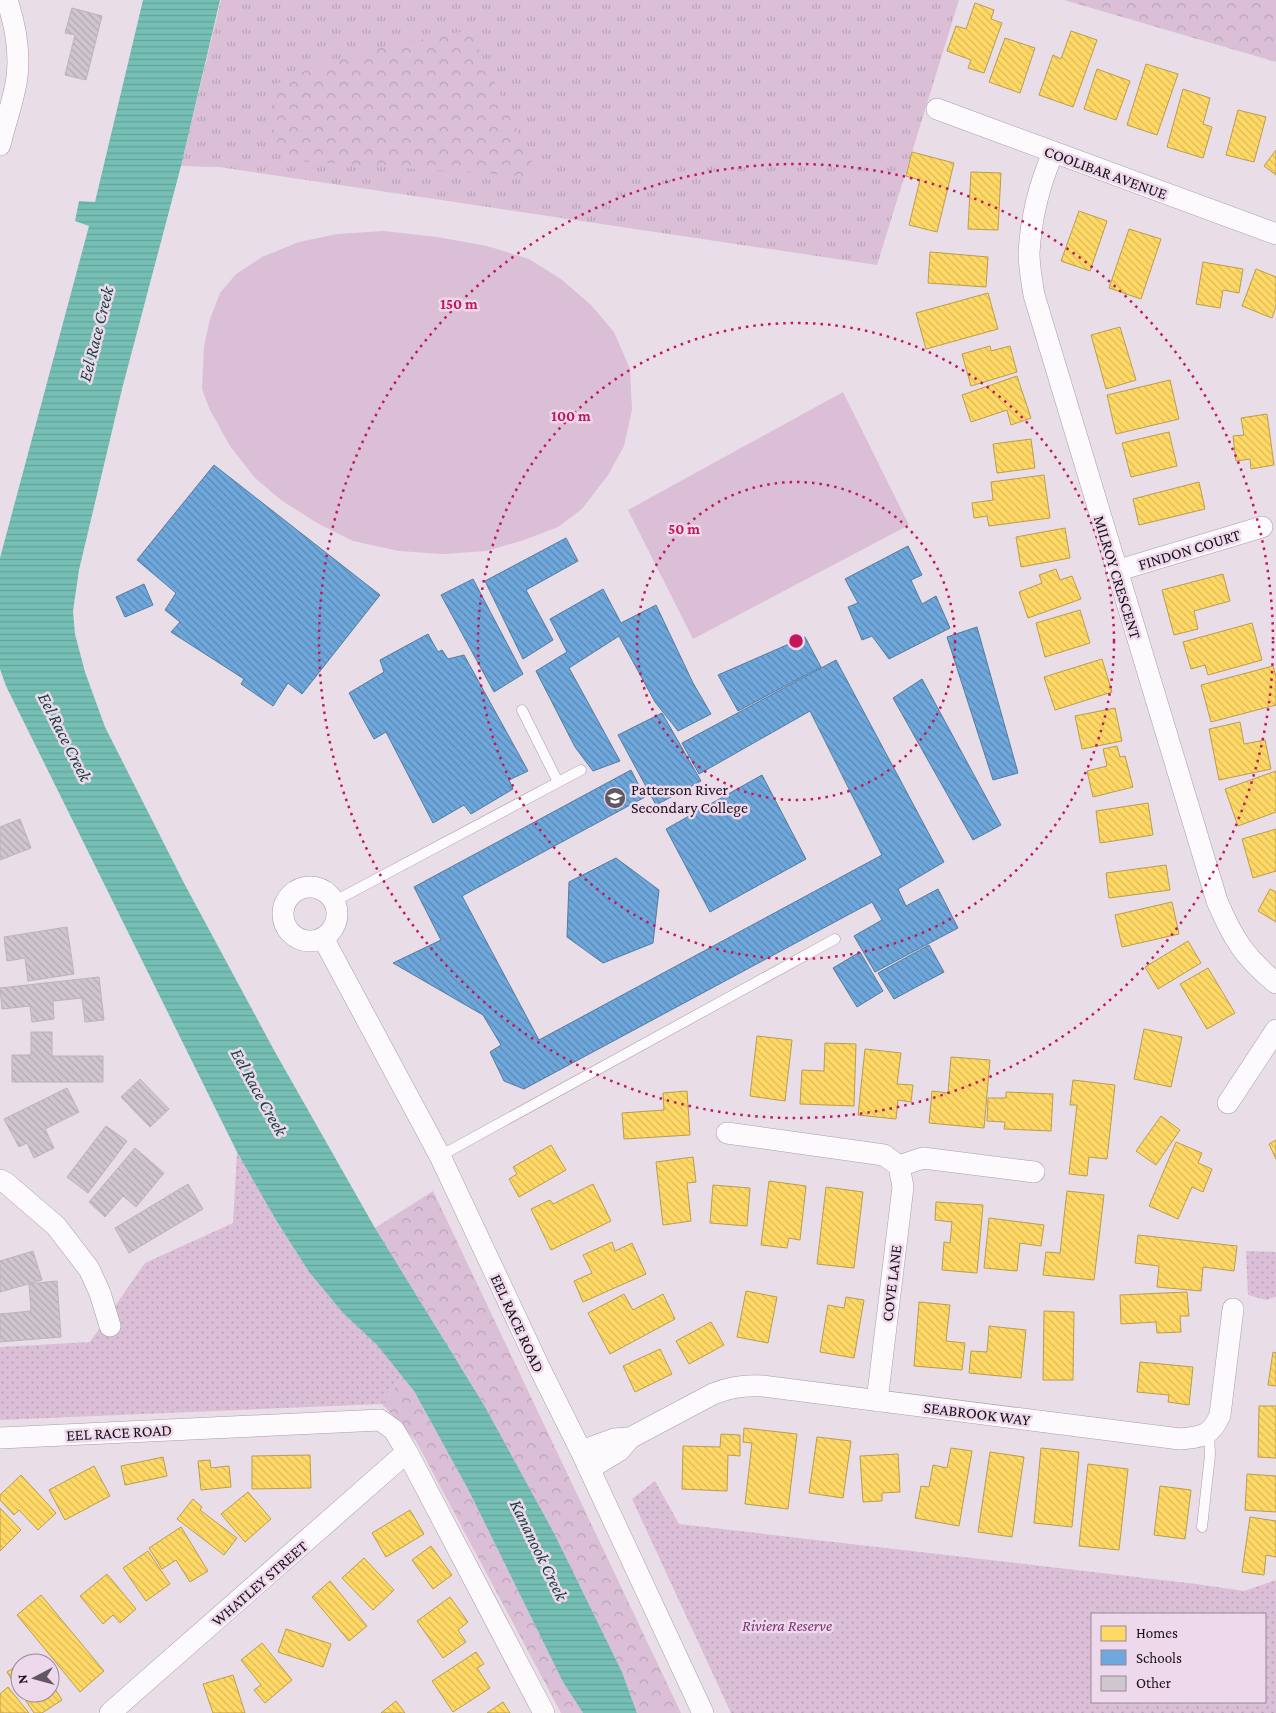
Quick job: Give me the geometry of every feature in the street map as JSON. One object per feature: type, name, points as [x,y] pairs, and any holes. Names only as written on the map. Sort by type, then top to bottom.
[{"type":"street","points":[[0,145],[17,76],[14,19],[7,0]]},
{"type":"street","name":"COOLIBAR AVENUE","points":[[937,109],[1276,234]]},
{"type":"street","name":"MILROY CRESCENT","points":[[1053,153],[1043,177],[1034,209],[1029,255],[1034,295],[1217,901],[1229,930],[1246,956],[1276,983]]},
{"type":"street","name":"FINDON COURT","points":[[1116,571],[1262,527]]},
{"type":"street","points":[[310,887],[326,892],[333,902],[336,910],[336,921],[331,931],[323,938],[308,941],[294,936],[288,929],[284,920],[285,906],[293,894],[301,889],[310,887]]},
{"type":"street","name":"EEL RACE ROAD","points":[[323,938],[440,1156],[703,1713]]},
{"type":"street","points":[[1228,1103],[1276,1030]]},
{"type":"street","points":[[727,1133],[884,1155],[899,1166],[923,1158],[1034,1172]]},
{"type":"street","name":"COVE LANE","points":[[877,1401],[903,1187],[899,1166]]},
{"type":"street","points":[[0,1180],[56,1226],[89,1269],[100,1293],[110,1326]]},
{"type":"street","points":[[1209,1433],[1220,1415],[1233,1309]]},
{"type":"street","name":"SEABROOK WAY","points":[[585,1460],[614,1439],[630,1438],[713,1394],[736,1387],[762,1386],[1180,1439],[1197,1438],[1209,1433]]},
{"type":"street","name":"EEL RACE ROAD","points":[[0,1438],[380,1420],[394,1430],[407,1452],[544,1713]]},
{"type":"street","name":"WHATLEY STREET","points":[[110,1713],[407,1452]]},
{"type":"lane","points":[[522,710],[558,782]]},
{"type":"lane","points":[[333,902],[581,770]]},
{"type":"lane","points":[[440,1156],[835,939]]},
{"type":"lane","points":[[1202,1527],[1210,1455],[1209,1433]]},
{"type":"green space","points":[[221,0],[959,0],[877,265],[219,167],[181,166]]},
{"type":"green space","points":[[1064,0],[1276,0],[1276,62]]},
{"type":"green space","points":[[470,30],[539,177],[295,161],[273,137],[277,84],[291,75],[364,51]]},
{"type":"green space","points":[[384,231],[437,237],[487,246],[529,259],[561,279],[591,305],[614,332],[630,369],[632,410],[624,446],[608,475],[582,509],[558,527],[524,540],[486,551],[443,554],[399,551],[353,541],[317,523],[281,500],[255,478],[230,446],[210,410],[202,389],[204,346],[210,319],[220,293],[236,274],[262,257],[299,242],[337,234]]},
{"type":"green space","points":[[843,392],[909,525],[693,639],[628,510]]},
{"type":"green space","points":[[237,1152],[276,1220],[309,1272],[344,1314],[377,1345],[403,1377],[382,1404],[0,1420],[0,1347],[90,1342],[145,1263],[233,1223]]},
{"type":"green space","points":[[433,1191],[681,1713],[637,1713],[622,1672],[554,1533],[484,1405],[375,1228]]},
{"type":"green space","points":[[1246,1251],[1276,1252],[1276,1297],[1266,1300],[1248,1295]]},
{"type":"green space","points":[[403,1377],[414,1391],[469,1491],[563,1682],[583,1713],[561,1713],[416,1441],[382,1404]]},
{"type":"green space","name":"Riviera Reserve","points":[[655,1481],[679,1524],[1244,1591],[1276,1580],[1276,1713],[731,1713],[632,1499]]},
{"type":"water","points":[[143,0],[220,0],[181,166],[122,389],[79,570],[73,611],[75,634],[85,672],[105,727],[185,885],[275,1052],[375,1228],[484,1405],[554,1533],[622,1672],[637,1713],[583,1713],[563,1682],[469,1491],[414,1391],[377,1345],[344,1314],[309,1272],[276,1220],[237,1152],[6,686],[0,669],[0,558],[89,226],[75,221],[79,201],[95,202]]},
{"type":"building: Homes","points":[[975,3],[994,10],[991,19],[1002,23],[984,73],[968,68],[971,60],[947,51],[956,26],[966,29]]},
{"type":"building: Homes","points":[[1071,31],[1097,40],[1073,107],[1039,95],[1053,55],[1061,59]]},
{"type":"building: Homes","points":[[1005,38],[1035,48],[1020,93],[989,82]]},
{"type":"building: Homes","points":[[1146,64],[1178,74],[1157,135],[1127,125]]},
{"type":"building: Homes","points":[[1097,69],[1130,81],[1116,120],[1084,109]]},
{"type":"building: Homes","points":[[1183,89],[1210,98],[1203,124],[1212,127],[1203,158],[1167,147]]},
{"type":"building: Homes","points":[[1238,110],[1266,117],[1254,162],[1226,155]]},
{"type":"building: Homes","points":[[1276,150],[1276,175],[1264,166]]},
{"type":"building: Homes","points":[[912,152],[954,163],[937,232],[909,225],[920,180],[906,176]]},
{"type":"building: Homes","points":[[971,172],[1001,173],[998,230],[968,229]]},
{"type":"building: Homes","points":[[1079,211],[1107,221],[1090,271],[1061,261]]},
{"type":"building: Homes","points":[[1129,229],[1161,239],[1141,299],[1109,288]]},
{"type":"building: Homes","points":[[930,252],[988,257],[986,287],[928,283]]},
{"type":"building: Homes","points":[[1203,262],[1243,269],[1239,293],[1223,290],[1220,308],[1196,304]]},
{"type":"building: Homes","points":[[1256,269],[1276,277],[1276,307],[1272,318],[1242,306]]},
{"type":"building: Homes","points":[[988,293],[998,329],[926,349],[916,313]]},
{"type":"building: Homes","points":[[1120,327],[1136,380],[1106,389],[1091,335]]},
{"type":"building: Homes","points":[[990,346],[991,351],[1010,346],[1017,372],[971,386],[962,354]]},
{"type":"building: Homes","points":[[1017,376],[1031,418],[1011,425],[1007,410],[971,422],[962,395]]},
{"type":"building: Homes","points":[[1170,380],[1179,419],[1116,434],[1107,395]]},
{"type":"building: Homes","points":[[1267,414],[1274,465],[1251,469],[1250,459],[1236,461],[1233,436],[1244,435],[1241,418]]},
{"type":"building: Homes","points":[[1169,432],[1177,466],[1131,477],[1122,443]]},
{"type":"building: Homes","points":[[1031,439],[1035,468],[997,473],[993,444]]},
{"type":"building: Homes","points":[[1044,475],[1050,518],[989,526],[987,516],[974,518],[972,503],[993,500],[991,482]]},
{"type":"building: Homes","points":[[1199,482],[1205,509],[1139,525],[1133,499]]},
{"type":"building: Homes","points":[[1065,528],[1070,558],[1021,567],[1016,537]]},
{"type":"building: Homes","points":[[1056,569],[1060,580],[1072,576],[1081,599],[1028,618],[1019,592],[1042,583],[1039,575]]},
{"type":"building: Homes","points":[[1223,574],[1230,601],[1194,611],[1198,629],[1174,635],[1162,590]]},
{"type":"building: Homes","points":[[1080,610],[1090,643],[1045,657],[1036,623]]},
{"type":"building: Homes","points":[[1252,623],[1262,660],[1208,675],[1205,665],[1191,669],[1183,642]]},
{"type":"building: Homes","points":[[1102,659],[1112,692],[1055,710],[1044,677]]},
{"type":"building: Homes","points":[[1273,666],[1276,677],[1276,705],[1211,722],[1201,685]]},
{"type":"building: Homes","points":[[1115,708],[1122,741],[1082,749],[1075,716]]},
{"type":"building: Homes","points":[[1240,722],[1244,744],[1265,740],[1271,769],[1219,780],[1209,729]]},
{"type":"building: Homes","points":[[1117,746],[1120,757],[1125,756],[1133,787],[1093,797],[1087,771],[1107,766],[1103,749]]},
{"type":"building: Homes","points":[[1276,771],[1276,812],[1238,826],[1225,789]]},
{"type":"building: Homes","points":[[1148,803],[1153,835],[1100,843],[1096,811]]},
{"type":"building: Homes","points":[[1276,829],[1276,871],[1253,878],[1242,839]]},
{"type":"building: Homes","points":[[1166,865],[1170,890],[1109,898],[1106,873]]},
{"type":"building: Homes","points":[[1270,889],[1276,892],[1276,922],[1258,911]]},
{"type":"building: Homes","points":[[1172,902],[1179,934],[1122,947],[1115,915]]},
{"type":"building: Homes","points":[[1188,941],[1201,963],[1158,989],[1145,967]]},
{"type":"building: Homes","points":[[1208,968],[1235,1013],[1207,1029],[1180,984]]},
{"type":"building: Homes","points":[[1144,1029],[1182,1037],[1171,1087],[1134,1079]]},
{"type":"building: Homes","points":[[757,1036],[792,1040],[785,1101],[750,1096]]},
{"type":"building: Homes","points":[[825,1043],[856,1044],[854,1106],[800,1104],[802,1070],[824,1071]]},
{"type":"building: Homes","points":[[865,1049],[901,1053],[897,1084],[913,1085],[911,1102],[898,1100],[896,1119],[858,1115]]},
{"type":"building: Homes","points":[[951,1057],[990,1060],[984,1128],[929,1123],[932,1091],[948,1093]]},
{"type":"building: Homes","points":[[1073,1080],[1115,1085],[1107,1159],[1089,1157],[1087,1176],[1069,1174],[1077,1105],[1070,1105]]},
{"type":"building: Homes","points":[[687,1091],[690,1135],[624,1139],[622,1113],[664,1110],[663,1093]]},
{"type":"building: Homes","points":[[1006,1092],[1053,1094],[1051,1131],[1004,1129],[1005,1122],[987,1121],[988,1098],[1006,1098]]},
{"type":"building: Homes","points":[[1161,1116],[1180,1130],[1156,1165],[1136,1151]]},
{"type":"building: Homes","points":[[1276,1140],[1276,1159],[1269,1144]]},
{"type":"building: Homes","points":[[1176,1142],[1202,1153],[1198,1163],[1212,1169],[1203,1192],[1192,1187],[1178,1219],[1149,1206]]},
{"type":"building: Homes","points":[[551,1145],[566,1170],[519,1197],[509,1179],[517,1174],[513,1167]]},
{"type":"building: Homes","points":[[693,1157],[696,1182],[687,1183],[691,1221],[663,1225],[656,1162]]},
{"type":"building: Homes","points":[[769,1181],[806,1186],[800,1240],[789,1238],[787,1248],[761,1245]]},
{"type":"building: Homes","points":[[593,1184],[611,1221],[551,1250],[531,1209],[550,1200],[553,1204]]},
{"type":"building: Homes","points":[[713,1185],[750,1188],[747,1226],[710,1223]]},
{"type":"building: Homes","points":[[826,1187],[863,1192],[854,1268],[817,1264]]},
{"type":"building: Homes","points":[[1067,1191],[1104,1195],[1094,1280],[1043,1275],[1046,1252],[1060,1253]]},
{"type":"building: Homes","points":[[936,1202],[983,1205],[977,1273],[942,1270],[944,1242],[950,1243],[952,1222],[935,1220]]},
{"type":"building: Homes","points":[[989,1218],[1044,1225],[1041,1246],[1020,1243],[1017,1271],[984,1268]]},
{"type":"building: Homes","points":[[1138,1235],[1237,1246],[1234,1271],[1203,1267],[1201,1291],[1157,1287],[1159,1266],[1135,1263]]},
{"type":"building: Homes","points":[[612,1242],[615,1251],[632,1243],[646,1274],[583,1302],[574,1281],[592,1273],[583,1255]]},
{"type":"building: Homes","points":[[746,1291],[777,1297],[768,1343],[737,1337]]},
{"type":"building: Homes","points":[[1187,1292],[1189,1316],[1180,1316],[1181,1332],[1157,1333],[1156,1322],[1121,1324],[1120,1295]]},
{"type":"building: Homes","points":[[624,1294],[633,1310],[663,1294],[675,1319],[610,1354],[588,1313]]},
{"type":"building: Homes","points":[[846,1297],[864,1300],[854,1358],[820,1352],[828,1305],[844,1308]]},
{"type":"building: Homes","points":[[919,1302],[950,1305],[946,1341],[965,1343],[962,1370],[914,1366]]},
{"type":"building: Homes","points":[[1044,1311],[1074,1312],[1073,1380],[1043,1380]]},
{"type":"building: Homes","points":[[711,1322],[724,1345],[689,1364],[676,1341]]},
{"type":"building: Homes","points":[[989,1326],[1026,1330],[1021,1378],[969,1373],[971,1351],[987,1352]]},
{"type":"building: Homes","points":[[660,1349],[672,1374],[635,1392],[623,1366]]},
{"type":"building: Homes","points":[[1273,1352],[1276,1353],[1276,1386],[1268,1385]]},
{"type":"building: Homes","points":[[1140,1362],[1193,1367],[1189,1405],[1168,1402],[1169,1395],[1137,1392]]},
{"type":"building: Homes","points":[[1259,1406],[1276,1406],[1276,1458],[1258,1457]]},
{"type":"building: Homes","points":[[744,1428],[797,1434],[788,1509],[745,1504],[752,1443],[743,1442]]},
{"type":"building: Homes","points":[[721,1434],[740,1435],[740,1456],[728,1455],[727,1491],[682,1489],[683,1446],[720,1447]]},
{"type":"building: Homes","points":[[817,1437],[851,1441],[843,1498],[809,1493]]},
{"type":"building: Homes","points":[[951,1448],[972,1451],[959,1526],[915,1518],[921,1486],[929,1487],[933,1465],[947,1468]]},
{"type":"building: Homes","points":[[1041,1448],[1079,1452],[1072,1527],[1034,1523]]},
{"type":"building: Homes","points":[[990,1452],[1024,1457],[1012,1537],[978,1532]]},
{"type":"building: Homes","points":[[898,1454],[900,1492],[882,1493],[882,1501],[863,1502],[860,1456]]},
{"type":"building: Homes","points":[[310,1455],[311,1488],[252,1489],[252,1456]]},
{"type":"building: Homes","points":[[163,1457],[167,1476],[125,1485],[121,1466]]},
{"type":"building: Homes","points":[[210,1460],[211,1468],[229,1466],[231,1487],[201,1490],[198,1461]]},
{"type":"building: Homes","points":[[1088,1464],[1128,1469],[1119,1550],[1079,1546]]},
{"type":"building: Homes","points":[[94,1466],[110,1496],[65,1520],[49,1490]]},
{"type":"building: Homes","points":[[1247,1474],[1276,1476],[1276,1512],[1245,1510]]},
{"type":"building: Homes","points":[[21,1475],[56,1513],[38,1530],[19,1510],[14,1515],[0,1500],[0,1495]]},
{"type":"building: Homes","points":[[1160,1486],[1191,1490],[1185,1539],[1154,1535]]},
{"type":"building: Homes","points":[[248,1492],[271,1519],[245,1542],[221,1514]]},
{"type":"building: Homes","points":[[193,1499],[202,1507],[200,1510],[237,1538],[224,1555],[177,1519]]},
{"type":"building: Homes","points":[[0,1508],[21,1530],[0,1551]]},
{"type":"building: Homes","points":[[410,1510],[424,1534],[386,1557],[372,1533]]},
{"type":"building: Homes","points":[[1250,1517],[1276,1521],[1276,1557],[1266,1555],[1264,1575],[1242,1572]]},
{"type":"building: Homes","points":[[181,1527],[208,1571],[190,1582],[176,1560],[162,1569],[149,1548]]},
{"type":"building: Homes","points":[[431,1546],[452,1575],[433,1589],[412,1560]]},
{"type":"building: Homes","points":[[148,1551],[170,1584],[146,1601],[123,1568]]},
{"type":"building: Homes","points":[[364,1558],[394,1590],[373,1610],[342,1578]]},
{"type":"building: Homes","points":[[107,1574],[136,1609],[120,1623],[113,1615],[103,1624],[80,1596]]},
{"type":"building: Homes","points":[[330,1581],[367,1626],[349,1641],[312,1597]]},
{"type":"building: Homes","points":[[41,1595],[104,1671],[80,1692],[60,1668],[60,1653],[48,1653],[17,1615]]},
{"type":"building: Homes","points":[[450,1597],[468,1622],[458,1630],[466,1642],[443,1658],[417,1621]]},
{"type":"building: Homes","points":[[286,1629],[331,1644],[323,1667],[278,1652]]},
{"type":"building: Homes","points":[[262,1643],[292,1680],[265,1703],[254,1690],[261,1685],[241,1660]]},
{"type":"building: Homes","points":[[476,1652],[484,1664],[477,1668],[490,1688],[453,1712],[432,1681]]},
{"type":"building: Homes","points":[[233,1675],[245,1713],[213,1713],[203,1684]]},
{"type":"building: Homes","points":[[8,1687],[10,1689],[10,1703],[21,1703],[29,1713],[0,1713],[0,1694]]},
{"type":"building: Homes","points":[[396,1701],[405,1713],[381,1713]]},
{"type":"building: Homes","points":[[503,1702],[510,1713],[487,1713]]},
{"type":"building: Homes","points":[[28,1703],[57,1703],[42,1713],[34,1713]]},
{"type":"building: Schools","points":[[214,465],[380,595],[302,694],[288,683],[273,706],[241,684],[244,679],[171,632],[180,622],[165,610],[176,593],[137,560]]},
{"type":"building: Schools","points":[[566,538],[578,561],[526,590],[553,640],[523,659],[485,581]]},
{"type":"building: Schools","points":[[908,546],[922,575],[911,580],[922,604],[936,596],[950,628],[889,659],[872,636],[862,640],[848,607],[858,603],[845,579]]},
{"type":"building: Schools","points":[[473,579],[523,674],[494,692],[441,595]]},
{"type":"building: Schools","points":[[144,584],[153,605],[125,617],[116,597]]},
{"type":"building: Schools","points":[[603,589],[621,623],[656,605],[693,683],[711,714],[678,731],[655,702],[619,636],[569,668],[620,761],[593,771],[575,747],[536,671],[567,652],[550,619]]},
{"type":"building: Schools","points":[[977,627],[1018,773],[993,780],[947,637]]},
{"type":"building: Schools","points":[[428,634],[438,652],[442,650],[448,659],[464,655],[528,771],[509,780],[513,789],[471,814],[464,805],[433,823],[386,732],[374,739],[349,693],[384,672],[380,660]]},
{"type":"building: Schools","points":[[805,637],[821,667],[738,711],[718,675]]},
{"type":"building: Schools","points":[[836,660],[944,862],[898,889],[906,906],[938,889],[958,928],[875,972],[854,936],[882,920],[872,902],[524,1089],[504,1081],[490,1052],[501,1045],[483,1015],[393,963],[441,940],[414,887],[631,770],[645,797],[462,896],[539,1040],[882,855],[810,711],[699,774],[682,743]]},
{"type":"building: Schools","points":[[922,679],[1001,825],[973,840],[893,698]]},
{"type":"building: Schools","points":[[662,713],[701,781],[656,805],[618,735]]},
{"type":"building: Schools","points":[[762,775],[806,859],[710,912],[666,829]]},
{"type":"building: Schools","points":[[616,858],[659,890],[653,943],[603,963],[567,937],[569,882]]},
{"type":"building: Schools","points":[[929,945],[944,972],[894,999],[878,973]]},
{"type":"building: Schools","points":[[860,952],[883,991],[857,1007],[833,968]]},
{"type":"building: Other","points":[[72,8],[102,16],[86,80],[65,75],[75,35],[65,33]]},
{"type":"building: Other","points":[[20,819],[31,848],[0,860],[0,827]]},
{"type":"building: Other","points":[[67,927],[74,974],[28,981],[25,958],[7,961],[4,937]]},
{"type":"building: Other","points":[[99,977],[104,1020],[85,1022],[82,998],[53,1001],[54,1019],[32,1022],[30,1006],[2,1009],[0,988]]},
{"type":"building: Other","points":[[31,1032],[52,1032],[52,1056],[103,1056],[103,1082],[12,1082],[12,1055],[31,1055]]},
{"type":"building: Other","points":[[140,1079],[169,1109],[150,1127],[121,1097]]},
{"type":"building: Other","points":[[67,1088],[79,1112],[45,1129],[54,1148],[34,1158],[27,1143],[19,1147],[4,1119]]},
{"type":"building: Other","points":[[106,1126],[127,1141],[88,1193],[67,1177]]},
{"type":"building: Other","points":[[135,1148],[164,1173],[136,1207],[123,1196],[105,1217],[89,1202]]},
{"type":"building: Other","points":[[188,1184],[203,1209],[129,1253],[115,1228]]},
{"type":"building: Other","points":[[33,1251],[42,1280],[0,1292],[0,1261]]},
{"type":"building: Other","points":[[57,1281],[61,1337],[0,1342],[0,1314],[31,1311],[29,1284]]},
{"type":"place","name":"Patterson River Secondary College","points":[[615,798]]},
{"type":"water label","name":"Eel Race Creek","points":[[96,334]]},
{"type":"water label","name":"Eel Race Creek","points":[[65,737]]},
{"type":"water label","name":"Eel Race Creek","points":[[259,1092]]},
{"type":"water label","name":"Kananook Creek","points":[[539,1550]]}]
